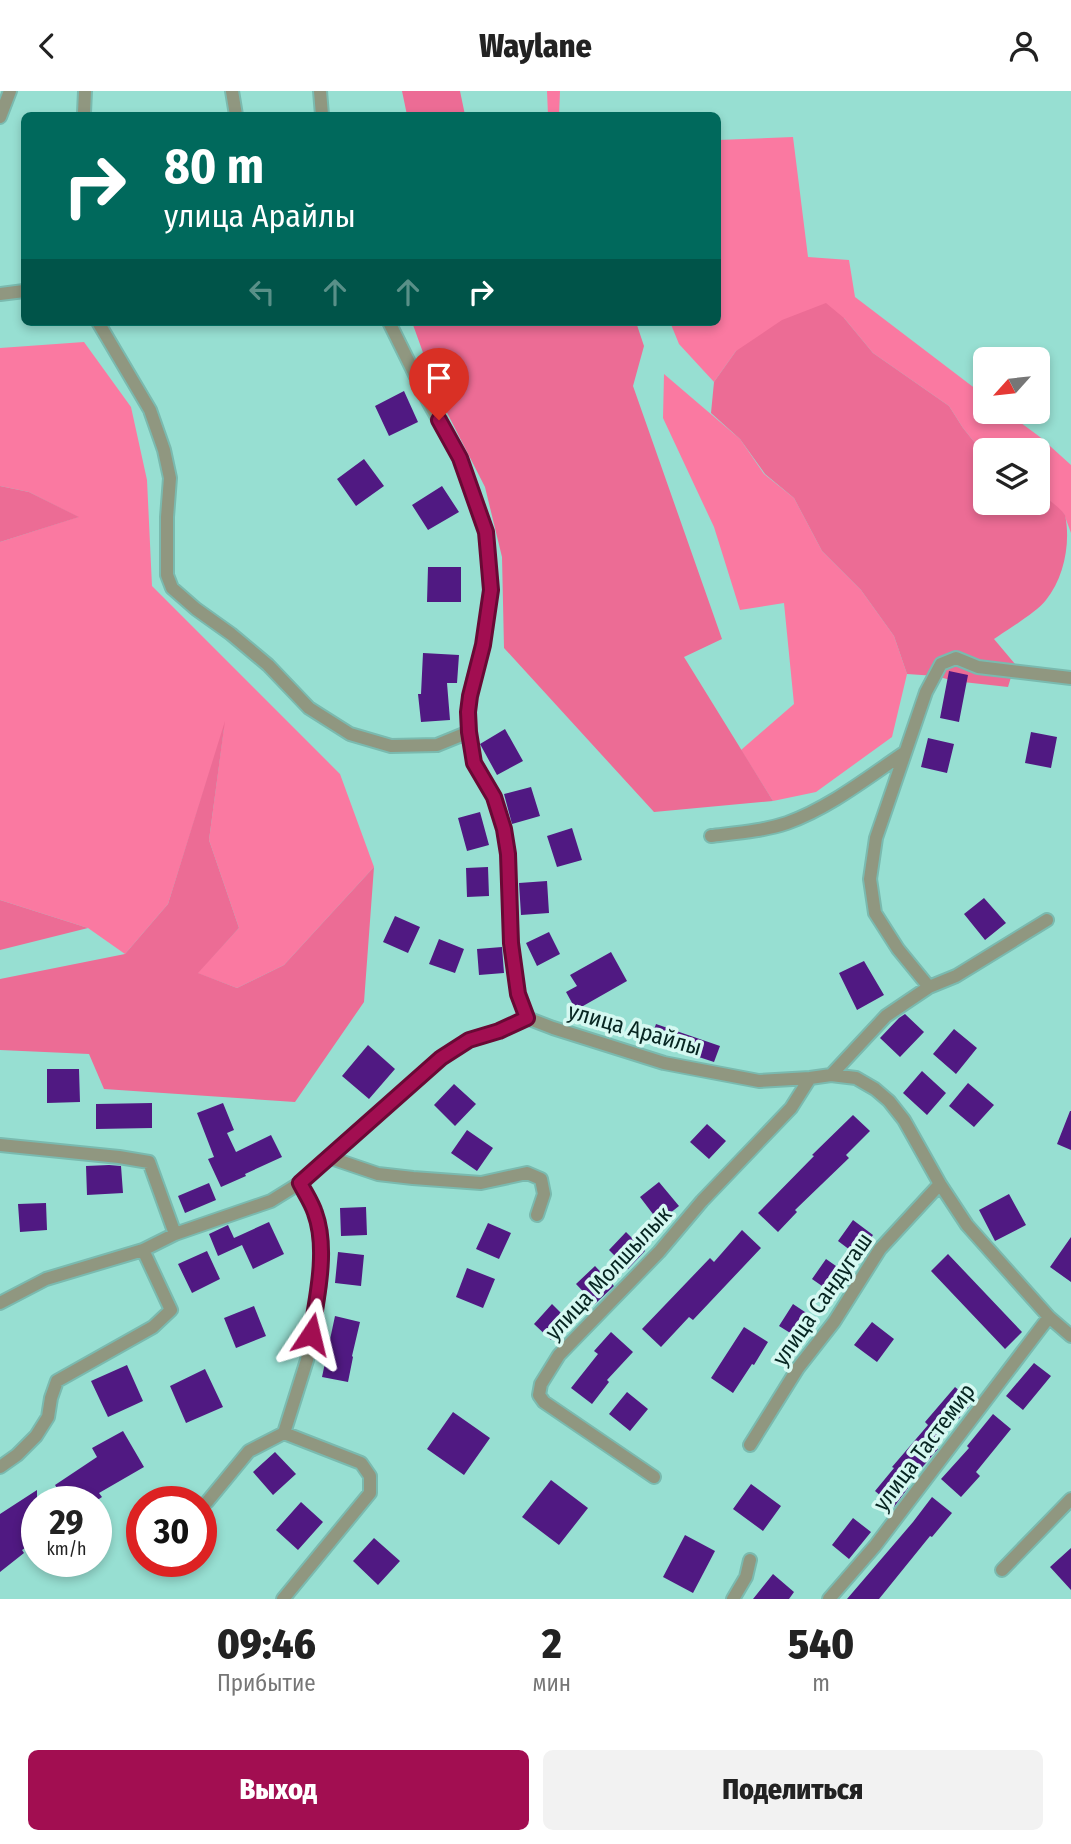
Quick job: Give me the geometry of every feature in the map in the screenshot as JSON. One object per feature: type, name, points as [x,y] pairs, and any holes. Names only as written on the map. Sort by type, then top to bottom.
[{"type":"street","points":[[0,117],[10,91]]},
{"type":"street","points":[[84,112],[85,91]]},
{"type":"street","points":[[232,91],[236,112]]},
{"type":"street","points":[[320,91],[322,112]]},
{"type":"street","points":[[0,294],[21,291]]},
{"type":"street","points":[[99,326],[149,411],[164,450],[170,478],[166,528],[167,575],[172,588],[268,665],[309,708],[350,734],[391,746],[437,745],[469,732]]},
{"type":"street","points":[[0,1303],[46,1279],[143,1250],[175,1234],[271,1201],[300,1183],[441,1058],[469,1040],[499,1031],[527,1018],[518,994],[511,943],[508,854],[504,829],[494,797],[474,763],[469,732],[468,712],[483,645],[491,590],[486,532],[460,458],[391,326]]},
{"type":"street","points":[[929,987],[898,949],[875,913],[870,879],[876,838],[926,692],[941,664],[956,658],[978,667],[1071,678]]},
{"type":"street","points":[[711,836],[786,823],[824,806],[904,753]]},
{"type":"street","points":[[831,1075],[886,1016],[929,987],[956,976],[1048,920]]},
{"type":"street","name":"улица Арайлы","points":[[527,1018],[664,1063],[759,1081],[831,1075]]},
{"type":"street","points":[[831,1075],[856,1078],[889,1101],[910,1129],[940,1184],[967,1225],[1049,1317],[1071,1336]]},
{"type":"street","name":"улица Молшылык","points":[[654,1477],[544,1402],[539,1395],[541,1384],[559,1355],[659,1252],[791,1108],[810,1078]]},
{"type":"street","points":[[0,1145],[149,1162],[175,1234]]},
{"type":"street","points":[[328,1157],[378,1174],[434,1180],[481,1183],[527,1173],[541,1179],[544,1193],[537,1215]]},
{"type":"street","points":[[217,1490],[250,1451],[284,1433],[307,1360],[320,1283],[321,1243],[316,1214],[300,1183]]},
{"type":"street","name":"улица Сандугаш","points":[[750,1445],[880,1249],[940,1184]]},
{"type":"street","points":[[0,1467],[36,1436],[48,1417],[57,1381],[153,1327],[171,1310],[143,1250]]},
{"type":"street","name":"улица Тастемир","points":[[829,1599],[876,1546],[1049,1317]]},
{"type":"street","points":[[283,1599],[370,1493],[370,1476],[360,1463],[284,1433]]},
{"type":"street","points":[[1002,1570],[1071,1499]]},
{"type":"street","points":[[733,1599],[746,1577],[750,1560]]},
{"type":"shaded area","points":[[402,91],[460,91],[464,112],[406,112]]},
{"type":"shaded area","points":[[547,91],[560,91],[559,112],[548,112]]},
{"type":"shaded area","points":[[793,137],[808,257],[849,260],[855,297],[973,387],[973,424],[1022,424],[1041,438],[973,438],[973,440],[949,406],[873,353],[844,318],[736,351],[714,382],[679,344],[672,326],[721,326],[721,140]]},
{"type":"shaded area","points":[[826,303],[844,318],[873,353],[949,406],[973,440],[973,515],[1050,515],[1050,500],[1065,515],[1066,548],[1062,571],[1052,591],[1036,610],[994,639],[1015,664],[1008,687],[907,674],[894,636],[861,590],[822,551],[794,498],[765,474],[740,439],[711,413],[714,382],[736,351],[782,320]]},
{"type":"shaded area","points":[[413,326],[637,326],[644,346],[633,386],[722,639],[684,657],[773,801],[654,812],[504,648],[502,557],[485,487],[439,397]]},
{"type":"shaded area","points":[[84,342],[131,407],[147,480],[152,586],[340,774],[374,867],[284,965],[237,988],[197,973],[239,928],[209,840],[224,727],[168,904],[125,954],[88,928],[0,900],[0,542],[78,517],[29,492],[0,486],[0,348]]},
{"type":"shaded area","points":[[664,374],[740,439],[764,474],[794,498],[822,551],[861,590],[894,636],[907,674],[892,737],[816,792],[773,801],[741,750],[794,704],[784,603],[740,610],[714,527],[663,418]]},
{"type":"shaded area","points":[[1050,446],[1071,465],[1071,533],[1064,514],[1050,501]]},
{"type":"shaded area","points":[[0,486],[29,492],[79,517],[0,542]]},
{"type":"shaded area","points":[[225,721],[209,840],[239,928],[198,973],[237,988],[284,965],[374,867],[364,1002],[295,1102],[104,1089],[89,1054],[0,1050],[0,979],[125,954],[168,904]]},
{"type":"shaded area","points":[[0,900],[88,928],[0,950]]},
{"type":"building","points":[[404,391],[418,422],[389,436],[375,406]]},
{"type":"building","points":[[364,459],[384,486],[356,506],[337,479]]},
{"type":"building","points":[[442,486],[459,512],[428,530],[412,505]]},
{"type":"building","points":[[428,567],[461,567],[461,602],[427,602]]},
{"type":"building","points":[[423,653],[459,655],[457,683],[447,683],[450,720],[421,722],[418,694],[421,694]]},
{"type":"building","points":[[949,671],[968,675],[959,722],[940,718]]},
{"type":"building","points":[[505,729],[523,761],[497,775],[480,744]]},
{"type":"building","points":[[1031,732],[1057,737],[1051,768],[1025,763]]},
{"type":"building","points":[[928,738],[954,744],[947,773],[921,767]]},
{"type":"building","points":[[531,787],[540,816],[512,824],[504,794]]},
{"type":"building","points":[[480,812],[489,845],[467,851],[458,818]]},
{"type":"building","points":[[572,828],[582,860],[557,867],[547,836]]},
{"type":"building","points":[[488,867],[489,896],[467,897],[466,868]]},
{"type":"building","points":[[547,881],[549,913],[521,915],[519,883]]},
{"type":"building","points":[[984,898],[1006,923],[985,940],[964,914]]},
{"type":"building","points":[[395,916],[420,927],[408,953],[383,942]]},
{"type":"building","points":[[549,932],[560,954],[537,966],[526,943]]},
{"type":"building","points":[[439,939],[464,949],[455,973],[429,964]]},
{"type":"building","points":[[502,947],[504,973],[479,975],[477,949]]},
{"type":"building","points":[[611,952],[627,981],[576,1010],[566,992],[577,986],[570,975]]},
{"type":"building","points":[[864,961],[884,995],[857,1010],[839,973]]},
{"type":"building","points":[[905,1014],[924,1032],[900,1057],[880,1038]]},
{"type":"building","points":[[656,1024],[720,1046],[714,1062],[650,1041]]},
{"type":"building","points":[[954,1029],[977,1048],[956,1074],[933,1054]]},
{"type":"building","points":[[368,1045],[395,1069],[369,1099],[342,1076]]},
{"type":"building","points":[[47,1069],[79,1069],[80,1102],[47,1103]]},
{"type":"building","points":[[922,1071],[946,1093],[927,1115],[903,1093]]},
{"type":"building","points":[[968,1083],[994,1105],[974,1127],[949,1106]]},
{"type":"building","points":[[454,1084],[476,1104],[455,1126],[434,1105]]},
{"type":"building","points":[[152,1103],[152,1128],[96,1129],[96,1104]]},
{"type":"building","points":[[223,1103],[234,1130],[227,1133],[236,1152],[271,1135],[282,1157],[221,1187],[208,1159],[214,1157],[197,1113]]},
{"type":"building","points":[[1071,1111],[1071,1150],[1057,1144]]},
{"type":"building","points":[[853,1115],[870,1131],[846,1155],[849,1158],[795,1210],[797,1212],[778,1232],[758,1213]]},
{"type":"building","points":[[707,1124],[726,1141],[709,1159],[690,1142]]},
{"type":"building","points":[[467,1130],[493,1148],[477,1171],[451,1153]]},
{"type":"building","points":[[86,1166],[121,1166],[123,1193],[87,1195]]},
{"type":"building","points":[[659,1182],[679,1206],[659,1222],[640,1197]]},
{"type":"building","points":[[209,1183],[216,1200],[185,1213],[178,1196]]},
{"type":"building","points":[[1009,1194],[1026,1225],[995,1241],[979,1210]]},
{"type":"building","points":[[46,1203],[47,1230],[20,1232],[18,1204]]},
{"type":"building","points":[[366,1207],[367,1235],[341,1236],[340,1208]]},
{"type":"building","points":[[853,1220],[873,1235],[858,1256],[838,1241]]},
{"type":"building","points":[[269,1222],[284,1254],[253,1269],[242,1245],[218,1256],[209,1234],[228,1225],[234,1238]]},
{"type":"building","points":[[488,1223],[511,1233],[499,1259],[476,1249]]},
{"type":"building","points":[[742,1230],[761,1248],[693,1320],[689,1317],[661,1347],[642,1329],[710,1258],[714,1262]]},
{"type":"building","points":[[626,1232],[645,1251],[628,1269],[609,1250]]},
{"type":"building","points":[[1071,1237],[1071,1282],[1050,1267]]},
{"type":"building","points":[[207,1251],[220,1279],[192,1293],[178,1264]]},
{"type":"building","points":[[338,1252],[364,1255],[361,1286],[335,1283]]},
{"type":"building","points":[[948,1254],[1022,1332],[1005,1349],[931,1271]]},
{"type":"building","points":[[826,1259],[846,1273],[832,1293],[812,1279]]},
{"type":"building","points":[[595,1266],[614,1286],[595,1304],[576,1284]]},
{"type":"building","points":[[467,1268],[495,1279],[483,1308],[456,1297]]},
{"type":"building","points":[[552,1304],[569,1321],[551,1340],[534,1324]]},
{"type":"building","points":[[793,1304],[814,1318],[800,1339],[779,1326]]},
{"type":"building","points":[[254,1306],[266,1336],[236,1348],[224,1318]]},
{"type":"building","points":[[335,1316],[360,1322],[348,1382],[322,1377]]},
{"type":"building","points":[[872,1322],[894,1339],[877,1362],[854,1345]]},
{"type":"building","points":[[744,1327],[768,1342],[733,1393],[711,1378]]},
{"type":"building","points":[[611,1332],[633,1352],[607,1380],[609,1382],[592,1404],[571,1388],[598,1354],[594,1351]]},
{"type":"building","points":[[1034,1363],[1051,1376],[1023,1410],[1006,1396]]},
{"type":"building","points":[[127,1365],[143,1401],[108,1417],[91,1381]]},
{"type":"building","points":[[205,1369],[223,1407],[186,1423],[170,1386]]},
{"type":"building","points":[[955,1387],[973,1402],[935,1446],[938,1449],[906,1486],[908,1488],[894,1507],[875,1491],[928,1425],[925,1422]]},
{"type":"building","points":[[627,1392],[648,1409],[630,1431],[609,1414]]},
{"type":"building","points":[[453,1412],[490,1438],[464,1475],[427,1449]]},
{"type":"building","points":[[993,1414],[1011,1429],[976,1472],[980,1476],[961,1497],[941,1479],[969,1448],[967,1446]]},
{"type":"building","points":[[123,1431],[144,1467],[111,1486],[56,1486],[97,1457],[92,1448]]},
{"type":"building","points":[[275,1452],[296,1474],[273,1495],[253,1472]]},
{"type":"building","points":[[551,1480],[588,1508],[559,1545],[522,1517]]},
{"type":"building","points":[[751,1484],[781,1506],[763,1531],[733,1509]]},
{"type":"building","points":[[932,1497],[952,1513],[879,1599],[847,1599],[913,1522]]},
{"type":"building","points":[[21,1500],[21,1555],[0,1572],[0,1514]]},
{"type":"building","points":[[301,1502],[323,1522],[298,1550],[276,1530]]},
{"type":"building","points":[[853,1518],[871,1532],[849,1559],[832,1545]]},
{"type":"building","points":[[685,1535],[715,1551],[693,1593],[663,1577]]},
{"type":"building","points":[[374,1538],[400,1561],[378,1585],[353,1561]]},
{"type":"building","points":[[1071,1548],[1071,1590],[1050,1567]]},
{"type":"building","points":[[773,1574],[794,1592],[789,1599],[753,1599]]},
{"type":"route","points":[[311,1334],[320,1283],[321,1243],[316,1214],[300,1183],[441,1058],[469,1040],[499,1031],[527,1018],[518,994],[511,943],[508,854],[504,829],[494,797],[474,763],[469,732],[470,696],[483,645],[491,590],[486,532],[460,458],[439,420]]}]
